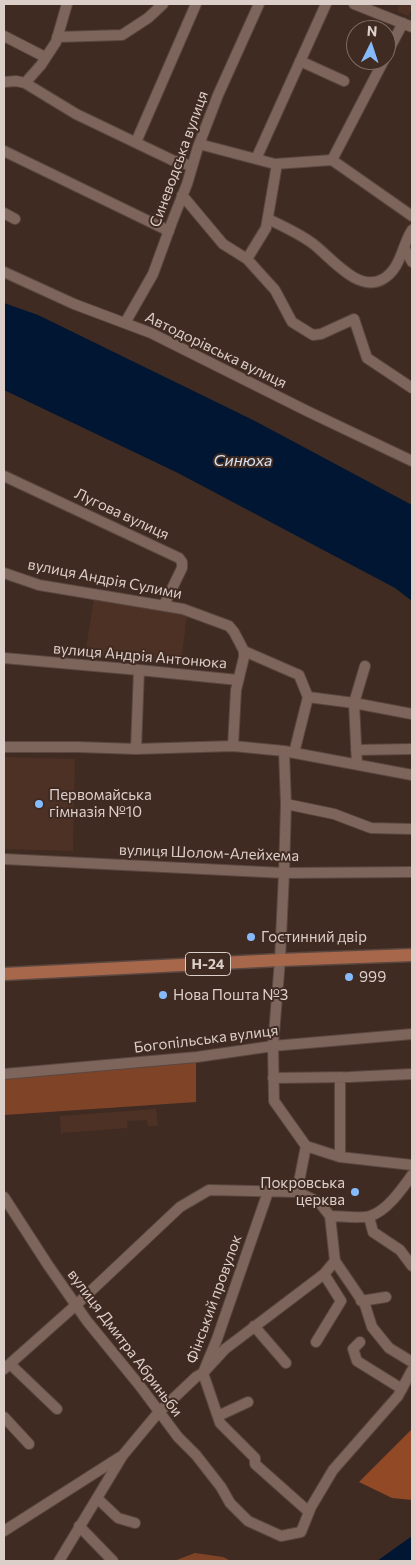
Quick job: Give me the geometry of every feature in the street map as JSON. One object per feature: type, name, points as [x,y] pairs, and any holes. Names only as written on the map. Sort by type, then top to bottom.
[{"type":"main road","name":"Н-24","points":[[4,974],[412,955]]},
{"type":"street","points":[[24,83],[27,82],[56,42],[67,4]]},
{"type":"street","points":[[57,37],[122,35],[148,18],[163,4]]},
{"type":"street","points":[[136,142],[196,4]]},
{"type":"street","name":"Синеводська вулиця","points":[[125,323],[153,274],[218,95],[259,4]]},
{"type":"street","points":[[256,159],[326,4]]},
{"type":"street","points":[[354,4],[407,25],[396,41]]},
{"type":"street","points":[[4,36],[46,57]]},
{"type":"street","points":[[300,61],[344,81]]},
{"type":"street","points":[[332,160],[379,70]]},
{"type":"street","points":[[4,82],[16,81],[24,83],[76,114],[172,160],[192,166]]},
{"type":"street","points":[[199,144],[277,164],[332,160],[412,216]]},
{"type":"street","points":[[4,151],[169,231]]},
{"type":"street","points":[[247,259],[266,228],[277,164]]},
{"type":"street","points":[[182,194],[223,244],[247,259],[276,290],[292,322],[313,335],[321,334],[354,319],[366,358],[412,388]]},
{"type":"street","points":[[4,213],[15,219]]},
{"type":"street","points":[[268,219],[315,245],[348,275],[371,283],[384,279],[396,267],[412,230]]},
{"type":"street","points":[[405,249],[412,262]]},
{"type":"street","name":"Автодорівська вулиця","points":[[4,272],[74,304],[151,333],[412,461]]},
{"type":"street","name":"Лугова вулиця","points":[[4,476],[179,558],[182,562],[182,568],[164,605]]},
{"type":"street","name":"вулиця Андрія Сулими","points":[[4,573],[39,585],[183,608],[229,626],[244,651]]},
{"type":"street","points":[[238,680],[244,651],[299,675],[308,697],[289,752],[280,960],[273,1046],[274,1101],[306,1146],[340,1157],[412,1165]]},
{"type":"street","name":"вулиця Андрія Антонюка","points":[[4,658],[238,680],[233,746]]},
{"type":"street","points":[[356,764],[354,703],[365,666]]},
{"type":"street","points":[[136,749],[139,670]]},
{"type":"street","points":[[308,697],[412,714]]},
{"type":"street","points":[[4,747],[136,749],[233,746],[289,752],[412,775]]},
{"type":"street","points":[[356,750],[412,749]]},
{"type":"street","points":[[286,804],[334,814],[371,828],[412,829]]},
{"type":"street","name":"вулиця Шолом-Алейхема","points":[[4,859],[284,873],[412,872]]},
{"type":"street","name":"Богопільська вулиця","points":[[4,1074],[197,1058],[273,1046],[412,1034]]},
{"type":"street","points":[[273,1078],[412,1074]]},
{"type":"street","points":[[340,1077],[340,1157]]},
{"type":"street","points":[[297,1192],[306,1146]]},
{"type":"street","points":[[330,1216],[369,1217],[381,1211],[401,1191],[412,1175]]},
{"type":"street","points":[[57,1409],[7,1366],[76,1305],[180,1207],[210,1190],[297,1192],[319,1202],[330,1216],[335,1261],[365,1305],[372,1327],[389,1348],[412,1362]]},
{"type":"street","name":"Фінський провулок","points":[[268,1192],[217,1340],[203,1373],[220,1423],[255,1458],[255,1464],[309,1512]]},
{"type":"street","name":"вулиця Дмитра Абриньби","points":[[4,1197],[76,1305],[140,1386],[158,1413],[178,1438],[196,1455],[221,1487],[230,1503],[248,1520],[281,1536],[301,1532],[309,1512]]},
{"type":"street","points":[[369,1217],[373,1232],[400,1250],[412,1266]]},
{"type":"street","points":[[58,1561],[123,1455],[158,1413],[196,1377],[203,1373],[225,1349],[324,1274],[335,1261]]},
{"type":"street","points":[[316,1342],[341,1301],[324,1274]]},
{"type":"street","points":[[361,1301],[386,1296]]},
{"type":"street","points":[[254,1326],[286,1363]]},
{"type":"street","points":[[360,1342],[353,1349],[358,1361],[402,1389]]},
{"type":"street","points":[[309,1512],[333,1470],[398,1396],[412,1370]]},
{"type":"street","points":[[218,1416],[248,1402]]},
{"type":"street","points":[[4,1417],[28,1444]]},
{"type":"street","points":[[4,1531],[123,1455]]},
{"type":"street","points":[[97,1498],[118,1518],[135,1523]]},
{"type":"street","points":[[79,1526],[113,1561]]},
{"type":"shaded area","points":[[400,4],[412,4],[408,16],[397,11]]},
{"type":"shaded area","points":[[94,598],[187,614],[181,664],[85,655]]},
{"type":"shaded area","name":"Первомайська гімназія №10","points":[[4,757],[75,759],[73,851],[4,849]]},
{"type":"shaded area","points":[[196,1059],[196,1102],[4,1115],[4,1076]]},
{"type":"shaded area","points":[[156,1109],[158,1126],[148,1126],[147,1120],[127,1121],[127,1128],[61,1133],[60,1116]]},
{"type":"shaded area","points":[[412,1429],[412,1500],[392,1498],[359,1482]]},
{"type":"shaded area","points":[[195,1553],[223,1557],[231,1561],[174,1561]]},
{"type":"water","name":"Синюха","points":[[4,303],[38,315],[255,421],[412,505],[412,601],[395,588],[178,473],[4,390]]},
{"type":"water","points":[[412,1536],[411,1561],[377,1561]]},
{"type":"place","name":"Первомайська гімназія №10","points":[[39,804]]},
{"type":"place","name":"Гостинний двір","points":[[251,937]]},
{"type":"place","name":"999","points":[[349,977]]},
{"type":"place","name":"Нова Пошта №3","points":[[163,995]]},
{"type":"place","name":"Покровська церква","points":[[355,1192]]}]
